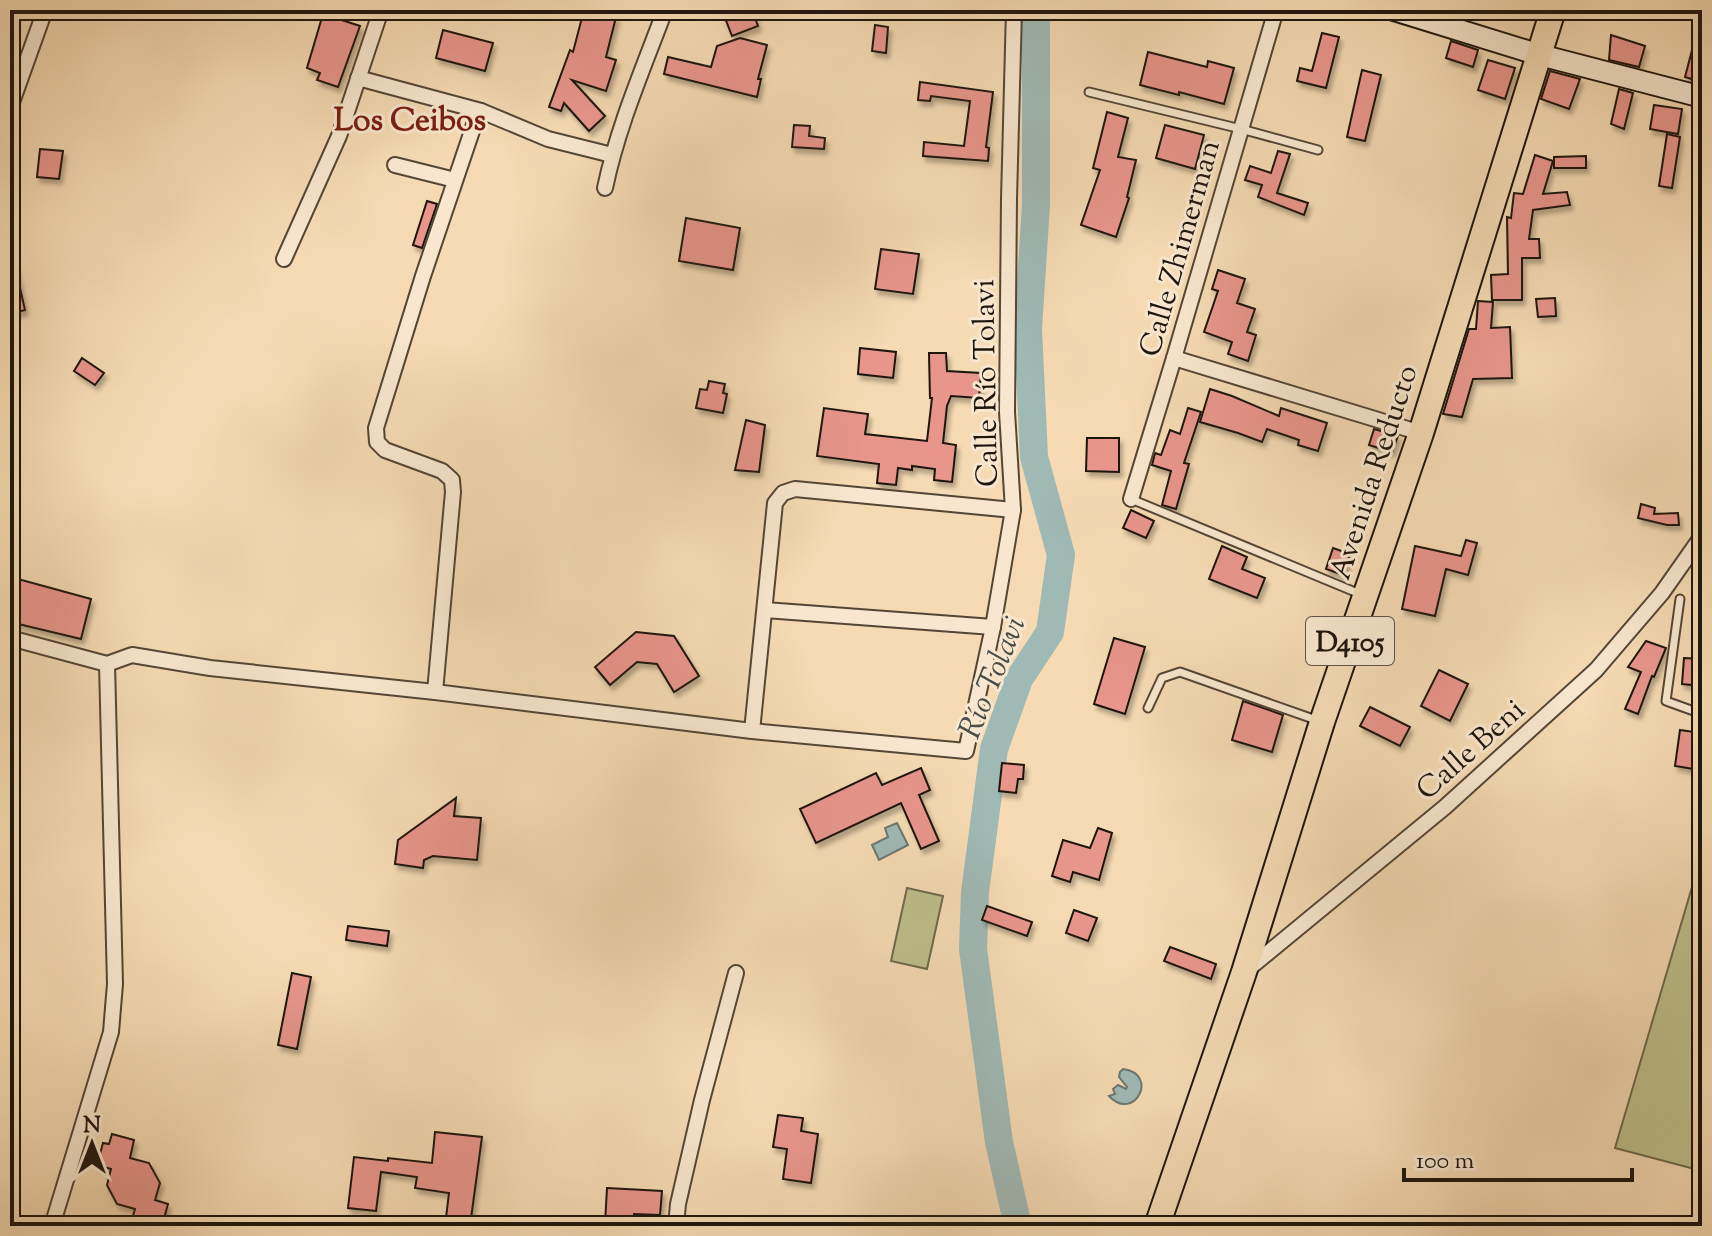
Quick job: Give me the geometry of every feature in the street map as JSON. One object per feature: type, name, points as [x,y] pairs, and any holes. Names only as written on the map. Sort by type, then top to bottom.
[{"type":"main road","points":[[1394,10],[1540,55],[1702,97]]},
{"type":"main road","name":"Avenida Reducto","points":[[1157,1226],[1244,972],[1322,722],[1421,433],[1553,10]]},
{"type":"street","points":[[10,108],[45,10]]},
{"type":"street","points":[[284,259],[339,136],[381,10]]},
{"type":"street","points":[[605,188],[612,155],[665,10]]},
{"type":"street","name":"Calle Río Tolavi","points":[[752,731],[966,751],[993,627],[1013,510],[1007,412],[1014,10]]},
{"type":"street","name":"Calle Zhimerman","points":[[1131,499],[1276,10]]},
{"type":"street","points":[[358,78],[481,111],[548,139],[612,155]]},
{"type":"street","points":[[435,692],[452,480],[442,471],[385,450],[377,442],[376,428],[423,276],[481,111]]},
{"type":"street","points":[[395,165],[455,180]]},
{"type":"street","points":[[1174,358],[1421,433]]},
{"type":"street","points":[[10,638],[107,664],[132,655],[210,668],[752,731],[775,503],[783,493],[795,489],[1013,510]]},
{"type":"street","name":"Calle Beni","points":[[1244,972],[1445,807],[1596,670],[1662,593],[1702,536]]},
{"type":"street","points":[[765,610],[993,627]]},
{"type":"street","points":[[52,1226],[111,1032],[115,984],[107,664]]},
{"type":"street","points":[[676,1226],[678,1204],[702,1100],[736,973]]},
{"type":"lane","points":[[1089,92],[1318,150]]},
{"type":"lane","points":[[1131,499],[1365,597]]},
{"type":"lane","points":[[1680,599],[1666,701],[1702,714]]},
{"type":"lane","points":[[1148,708],[1162,678],[1180,672],[1322,722]]},
{"type":"green space","points":[[1702,853],[1702,1171],[1615,1148]]},
{"type":"green space","points":[[907,888],[943,896],[927,969],[891,961]]},
{"type":"water","points":[[897,823],[908,845],[879,860],[872,845],[888,837],[885,828]]},
{"type":"water","points":[[1123,1069],[1140,1079],[1141,1087],[1134,1101],[1127,1104],[1118,1103],[1109,1096],[1115,1094],[1113,1089],[1118,1085],[1126,1089],[1119,1077]]},
{"type":"building","points":[[584,10],[616,17],[606,57],[616,60],[606,91],[572,80],[605,116],[589,131],[564,103],[561,111],[549,107],[570,50],[573,52]]},
{"type":"building","points":[[722,10],[752,10],[758,26],[732,36]]},
{"type":"building","points":[[323,14],[360,26],[338,87],[317,80],[320,73],[307,68]]},
{"type":"building","points":[[875,25],[888,27],[886,53],[872,51]]},
{"type":"building","points":[[1698,27],[1702,28],[1702,82],[1685,77]]},
{"type":"building","points":[[443,30],[493,43],[485,71],[436,58]]},
{"type":"building","points":[[1322,33],[1339,37],[1326,88],[1297,81],[1300,68],[1312,71]]},
{"type":"building","points":[[1611,35],[1645,46],[1639,67],[1609,60]]},
{"type":"building","points":[[740,38],[767,45],[758,79],[761,79],[757,97],[664,74],[668,57],[711,67],[717,46]]},
{"type":"building","points":[[1451,41],[1478,50],[1473,67],[1446,58]]},
{"type":"building","points":[[1148,52],[1207,67],[1208,61],[1234,68],[1224,104],[1140,85]]},
{"type":"building","points":[[1488,60],[1515,68],[1505,99],[1478,90]]},
{"type":"building","points":[[1362,70],[1381,75],[1365,141],[1347,137]]},
{"type":"building","points":[[1550,71],[1580,79],[1569,109],[1541,99]]},
{"type":"building","points":[[920,82],[993,92],[986,147],[989,148],[988,161],[923,156],[924,142],[964,146],[970,101],[931,96],[930,101],[918,100]]},
{"type":"building","points":[[1619,89],[1633,93],[1624,129],[1611,124]]},
{"type":"building","points":[[1654,105],[1682,109],[1678,134],[1650,129]]},
{"type":"building","points":[[1107,112],[1128,118],[1118,157],[1136,160],[1129,198],[1116,237],[1081,225],[1100,170],[1093,168]]},
{"type":"building","points":[[794,125],[810,126],[809,136],[825,138],[824,149],[792,147]]},
{"type":"building","points":[[1165,125],[1204,135],[1195,169],[1156,158]]},
{"type":"building","points":[[1667,134],[1680,137],[1672,188],[1659,186]]},
{"type":"building","points":[[40,149],[63,151],[59,179],[37,177]]},
{"type":"building","points":[[1278,151],[1290,154],[1277,193],[1308,203],[1304,215],[1258,197],[1262,185],[1245,180],[1250,166],[1271,173]]},
{"type":"building","points":[[1535,155],[1553,161],[1543,194],[1567,192],[1570,205],[1533,210],[1529,239],[1539,239],[1540,258],[1522,258],[1522,300],[1492,300],[1491,275],[1508,274],[1507,217],[1511,218],[1514,193],[1523,194]]},
{"type":"building","points":[[1586,156],[1586,168],[1554,168],[1554,157]]},
{"type":"building","points":[[427,201],[437,204],[422,248],[413,245]]},
{"type":"building","points":[[686,218],[740,228],[733,270],[679,261]]},
{"type":"building","points":[[881,249],[919,254],[913,294],[875,289]]},
{"type":"building","points":[[15,266],[25,310],[10,314],[10,267]]},
{"type":"building","points":[[1218,270],[1245,279],[1237,303],[1255,309],[1247,332],[1256,335],[1248,361],[1228,354],[1232,342],[1204,332],[1218,291],[1212,289]]},
{"type":"building","points":[[1555,298],[1556,316],[1538,317],[1536,299]]},
{"type":"building","points":[[1478,301],[1493,302],[1491,328],[1510,327],[1512,378],[1473,379],[1462,417],[1443,414],[1469,329],[1476,329]]},
{"type":"building","points":[[860,348],[896,352],[893,378],[858,374]]},
{"type":"building","points":[[929,353],[946,353],[947,371],[981,373],[979,398],[951,396],[947,406],[943,443],[956,445],[952,482],[934,480],[935,469],[912,466],[912,470],[898,468],[896,485],[877,483],[879,464],[817,456],[824,408],[868,414],[865,434],[927,441],[932,398]]},
{"type":"building","points":[[82,358],[104,373],[95,385],[74,371]]},
{"type":"building","points":[[709,381],[725,384],[723,393],[727,394],[723,413],[696,408],[700,389],[707,390]]},
{"type":"building","points":[[1210,389],[1279,416],[1281,408],[1327,423],[1318,451],[1298,445],[1299,440],[1267,429],[1262,442],[1200,422]]},
{"type":"building","points":[[1188,408],[1201,412],[1184,463],[1189,464],[1176,509],[1162,505],[1171,471],[1152,465],[1155,453],[1161,455],[1170,430],[1180,434]]},
{"type":"building","points":[[746,420],[765,425],[759,472],[735,470]]},
{"type":"building","points":[[1374,429],[1398,436],[1392,452],[1369,445]]},
{"type":"building","points":[[1087,438],[1119,438],[1119,472],[1086,471]]},
{"type":"building","points":[[1641,504],[1655,508],[1654,514],[1678,513],[1679,525],[1638,518]]},
{"type":"building","points":[[1131,510],[1154,521],[1146,538],[1123,528]]},
{"type":"building","points":[[1466,540],[1477,543],[1468,575],[1446,569],[1435,616],[1402,609],[1415,546],[1461,556]]},
{"type":"building","points":[[1222,546],[1247,557],[1242,569],[1265,578],[1257,598],[1209,579]]},
{"type":"building","points":[[1333,548],[1350,554],[1343,575],[1326,569]]},
{"type":"building","points":[[18,579],[91,599],[81,639],[10,622]]},
{"type":"building","points":[[636,632],[674,636],[699,676],[674,692],[657,664],[637,662],[610,685],[595,667]]},
{"type":"building","points":[[1114,638],[1145,647],[1125,714],[1094,704]]},
{"type":"building","points":[[1646,641],[1666,648],[1638,714],[1625,709],[1641,672],[1628,667]]},
{"type":"building","points":[[1684,658],[1702,659],[1702,686],[1682,684]]},
{"type":"building","points":[[1439,670],[1468,684],[1450,721],[1421,706]]},
{"type":"building","points":[[1243,701],[1283,715],[1272,752],[1232,740]]},
{"type":"building","points":[[1370,707],[1410,727],[1400,746],[1360,726]]},
{"type":"building","points":[[1680,730],[1702,733],[1700,770],[1675,766]]},
{"type":"building","points":[[1002,763],[1024,765],[1023,779],[1018,779],[1016,793],[999,791]]},
{"type":"building","points":[[921,768],[930,790],[919,795],[939,841],[921,849],[901,803],[816,843],[800,809],[876,773],[882,785]]},
{"type":"building","points":[[456,798],[454,816],[481,818],[477,860],[433,856],[424,860],[423,868],[395,864],[398,840]]},
{"type":"building","points":[[1098,828],[1112,833],[1099,880],[1073,872],[1070,882],[1052,876],[1063,840],[1090,848]]},
{"type":"building","points":[[987,906],[1032,922],[1027,936],[982,920]]},
{"type":"building","points":[[1074,910],[1097,918],[1088,941],[1066,933]]},
{"type":"building","points":[[348,926],[389,931],[387,946],[346,940]]},
{"type":"building","points":[[1170,947],[1216,964],[1211,979],[1164,961]]},
{"type":"building","points":[[292,973],[311,977],[297,1049],[278,1045]]},
{"type":"building","points":[[778,1115],[803,1118],[801,1131],[818,1134],[811,1183],[783,1179],[787,1149],[773,1147]]},
{"type":"building","points":[[435,1132],[482,1137],[470,1226],[445,1226],[449,1193],[415,1188],[417,1177],[381,1172],[376,1211],[348,1208],[354,1157],[432,1163]]},
{"type":"building","points":[[112,1134],[134,1140],[130,1158],[149,1163],[160,1183],[155,1200],[168,1204],[162,1226],[130,1226],[135,1209],[117,1204],[107,1185],[111,1169],[97,1165],[103,1143],[109,1144]]},
{"type":"building","points":[[607,1188],[662,1191],[660,1215],[634,1214],[633,1226],[605,1224]]},
{"type":"waterway","name":"Río Tolavi","points":[[1018,1226],[999,1142],[973,949],[975,892],[994,749],[1019,679],[1050,632],[1061,555],[1034,457],[1028,329],[1036,205],[1036,10]]},
{"type":"district","name":"Los Ceibos","points":[[410,119]]}]
